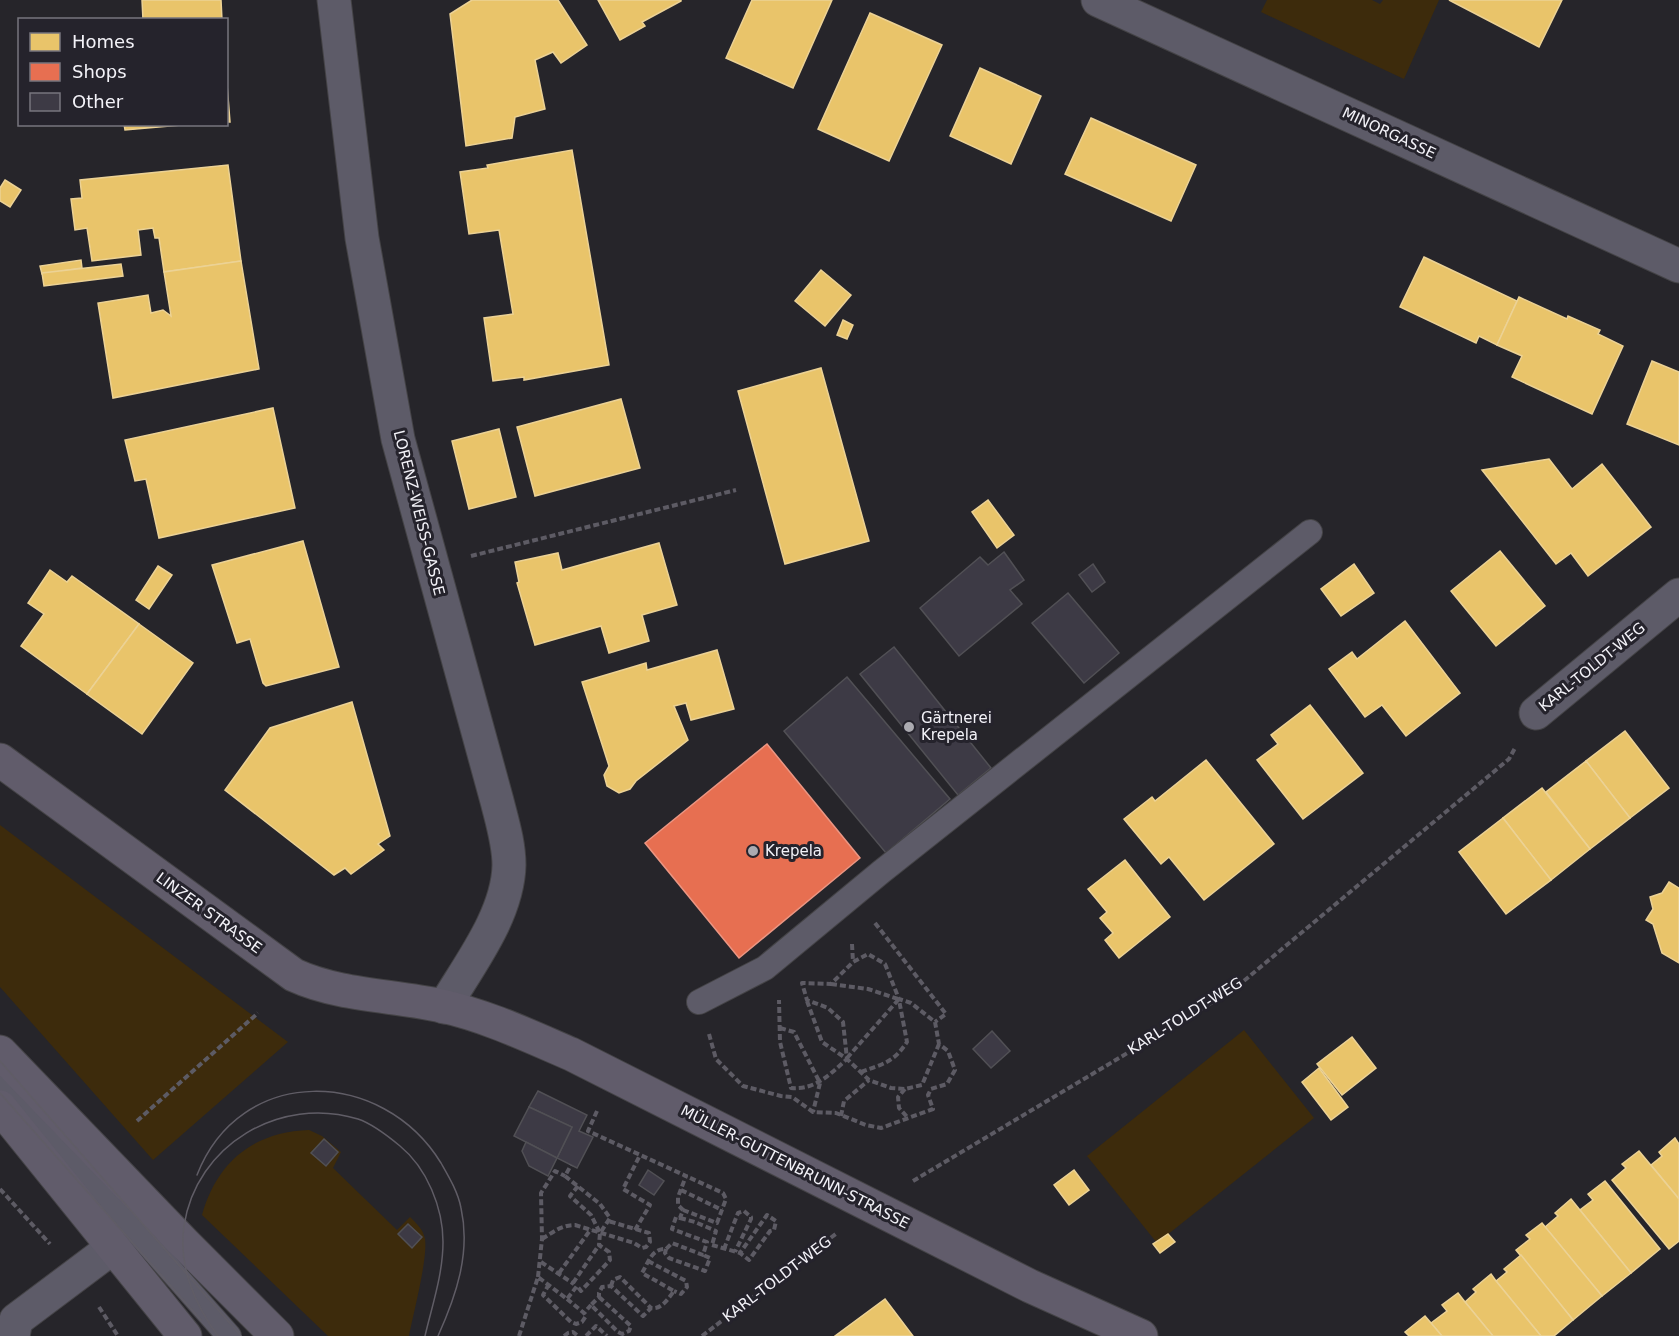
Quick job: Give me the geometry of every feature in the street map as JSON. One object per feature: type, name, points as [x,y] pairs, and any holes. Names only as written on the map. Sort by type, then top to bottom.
[{"type":"main road","name":"LINZER STRASSE","points":[[0,759],[294,975],[314,984],[335,989],[444,1007]]},
{"type":"main road","name":"MÜLLER-GUTTENBRUNN-STRASSE","points":[[444,1007],[479,1016],[572,1054],[1030,1286],[1141,1336]]},
{"type":"main road","points":[[0,1052],[277,1336]]},
{"type":"main road","points":[[0,1107],[185,1336]]},
{"type":"street","name":"LORENZ-WEISS-GASSE","points":[[334,0],[362,238],[398,439],[497,801],[509,864],[504,894],[495,921],[444,1007]]},
{"type":"street","name":"MINORGASSE","points":[[1098,0],[1679,266]]},
{"type":"street","name":"KARL-TOLDT-WEG","points":[[1536,713],[1679,595]]},
{"type":"street","points":[[13,1336],[16,1320],[112,1248]]},
{"type":"lane","points":[[699,1002],[765,968],[853,895],[1310,532]]},
{"type":"lane","points":[[0,1077],[229,1336]]},
{"type":"path","points":[[432,566],[736,490]]},
{"type":"path","name":"KARL-TOLDT-WEG","points":[[702,1336],[873,1206],[1233,990],[1509,759],[1536,713]]},
{"type":"path","points":[[853,895],[946,1014],[935,1022]]},
{"type":"path","points":[[831,984],[853,962],[868,954],[885,964],[899,999],[908,1042],[898,1056],[860,1072]]},
{"type":"path","points":[[765,968],[778,990],[780,1042],[792,1097]]},
{"type":"path","points":[[802,983],[867,989],[911,1003],[935,1022],[939,1044],[922,1085],[905,1089],[891,1088],[869,1080],[847,1059],[822,1042],[802,983]]},
{"type":"path","points":[[791,1088],[803,1089],[820,1083],[847,1059],[899,999]]},
{"type":"path","points":[[807,1000],[828,1008],[843,1022],[847,1059]]},
{"type":"path","points":[[699,1002],[717,1059],[743,1086],[792,1097],[813,1112],[836,1113],[866,1125],[881,1128],[933,1109],[922,1085]]},
{"type":"path","points":[[137,1121],[258,1013]]},
{"type":"path","points":[[780,1028],[794,1032],[820,1083],[813,1112]]},
{"type":"path","points":[[928,1095],[931,1089],[947,1084],[955,1070],[948,1051],[939,1044]]},
{"type":"path","points":[[842,1116],[844,1101],[869,1080]]},
{"type":"path","points":[[905,1089],[897,1097],[899,1108],[908,1118]]},
{"type":"path","points":[[598,1108],[587,1132],[640,1155],[686,1176],[723,1193],[726,1199],[717,1223],[678,1206],[686,1176]]},
{"type":"path","points":[[635,1230],[650,1205],[623,1189],[640,1155]]},
{"type":"path","points":[[565,1176],[571,1165]]},
{"type":"path","points":[[525,1336],[520,1335],[541,1262],[541,1193],[555,1171],[565,1176],[600,1204],[610,1218],[600,1233],[599,1245],[567,1299]]},
{"type":"path","points":[[578,1186],[570,1196],[591,1215],[600,1233]]},
{"type":"path","points":[[681,1191],[722,1210]]},
{"type":"path","points":[[680,1218],[683,1210]]},
{"type":"path","points":[[724,1249],[738,1213],[744,1211],[751,1217],[751,1220],[737,1253]]},
{"type":"path","points":[[712,1245],[716,1231],[676,1217],[672,1229],[712,1245],[737,1253],[749,1260],[774,1230],[776,1221],[767,1215],[737,1253]]},
{"type":"path","points":[[542,1239],[567,1225],[582,1226],[637,1246],[646,1247],[650,1242],[649,1233],[608,1221]]},
{"type":"path","points":[[560,1273],[591,1229]]},
{"type":"path","points":[[703,1256],[707,1242]]},
{"type":"path","points":[[648,1261],[686,1281],[687,1287],[684,1293],[674,1291],[642,1274],[648,1261],[657,1251],[666,1250],[672,1243],[710,1258],[705,1271],[669,1258],[665,1253],[666,1250]]},
{"type":"path","points":[[541,1262],[560,1273],[581,1291],[610,1260],[609,1252],[599,1245]]},
{"type":"path","points":[[538,1277],[549,1284],[584,1313],[586,1316],[582,1322],[576,1324],[571,1322],[543,1295],[549,1284]]},
{"type":"path","points":[[611,1286],[613,1280],[620,1277],[651,1308],[658,1308],[674,1291]]},
{"type":"path","points":[[584,1313],[599,1297],[602,1287],[611,1286],[643,1316],[651,1308]]},
{"type":"path","points":[[591,1305],[622,1335],[629,1331],[631,1326],[599,1297]]},
{"type":"path","points":[[586,1336],[596,1326],[606,1336]]},
{"type":"path","points":[[564,1336],[573,1332],[578,1336]]},
{"type":"shaded area","points":[[1267,0],[1372,0],[1380,4],[1383,0],[1439,0],[1404,79],[1261,12]]},
{"type":"shaded area","points":[[0,825],[288,1042],[153,1160],[0,987]]},
{"type":"shaded area","points":[[1244,1030],[1314,1118],[1157,1243],[1087,1156]]},
{"type":"shaded area","points":[[309,1130],[322,1136],[341,1152],[333,1168],[397,1230],[410,1217],[423,1232],[424,1259],[409,1336],[328,1336],[202,1215],[217,1180],[240,1153],[271,1137]]},
{"type":"building: Homes","points":[[142,0],[221,0],[222,18],[143,18]]},
{"type":"building: Homes","points":[[472,0],[558,0],[587,45],[561,63],[553,52],[535,60],[545,109],[515,117],[512,138],[466,146],[450,14]]},
{"type":"building: Homes","points":[[598,0],[681,1],[642,22],[645,26],[620,40]]},
{"type":"building: Homes","points":[[752,0],[832,0],[793,88],[726,58]]},
{"type":"building: Homes","points":[[1449,0],[1562,0],[1539,47]]},
{"type":"building: Homes","points":[[870,13],[942,45],[889,161],[818,129]]},
{"type":"building: Homes","points":[[980,68],[1041,96],[1011,164],[950,136]]},
{"type":"building: Homes","points":[[228,97],[230,122],[228,122]]},
{"type":"building: Homes","points":[[1091,118],[1196,165],[1171,221],[1065,174]]},
{"type":"building: Homes","points":[[124,126],[170,126],[125,130]]},
{"type":"building: Homes","points":[[572,150],[609,365],[524,380],[524,377],[493,381],[484,318],[513,314],[499,230],[469,234],[460,172]]},
{"type":"building: Homes","points":[[228,165],[241,261],[164,272],[159,238],[155,238],[153,228],[138,230],[141,255],[92,261],[87,228],[75,230],[71,199],[82,198],[80,180]]},
{"type":"building: Homes","points":[[5,180],[21,190],[10,207],[0,201],[0,188]]},
{"type":"building: Homes","points":[[1424,257],[1517,301],[1497,345],[1479,336],[1476,343],[1400,307]]},
{"type":"building: Homes","points":[[81,260],[82,268],[42,274],[40,266]]},
{"type":"building: Homes","points":[[241,261],[259,369],[113,398],[98,303],[148,295],[151,313],[163,310],[171,316],[164,272]]},
{"type":"building: Homes","points":[[121,264],[123,276],[44,286],[42,273]]},
{"type":"building: Homes","points":[[821,270],[851,295],[825,326],[795,301]]},
{"type":"building: Homes","points":[[1519,297],[1567,319],[1568,316],[1600,330],[1598,334],[1623,346],[1592,414],[1512,377],[1522,356],[1497,345]]},
{"type":"building: Homes","points":[[843,320],[853,325],[847,339],[837,335]]},
{"type":"building: Homes","points":[[1652,361],[1679,372],[1679,445],[1627,424]]},
{"type":"building: Homes","points":[[821,368],[869,541],[785,564],[738,391]]},
{"type":"building: Homes","points":[[621,399],[640,468],[535,496],[517,427]]},
{"type":"building: Homes","points":[[273,408],[295,508],[159,538],[146,479],[135,481],[125,440]]},
{"type":"building: Homes","points":[[499,429],[516,497],[469,509],[452,441]]},
{"type":"building: Homes","points":[[1549,459],[1572,489],[1602,464],[1651,527],[1588,576],[1571,553],[1556,564],[1482,470]]},
{"type":"building: Homes","points":[[988,500],[1014,535],[997,548],[972,512]]},
{"type":"building: Homes","points":[[303,541],[339,667],[266,686],[263,683],[250,639],[237,643],[212,565]]},
{"type":"building: Homes","points":[[659,543],[677,605],[642,615],[649,641],[609,653],[601,626],[535,645],[517,583],[519,582],[515,562],[558,553],[562,570]]},
{"type":"building: Homes","points":[[1500,551],[1545,606],[1496,646],[1451,591]]},
{"type":"building: Homes","points":[[1354,564],[1374,593],[1341,616],[1321,589]]},
{"type":"building: Homes","points":[[158,566],[172,575],[149,609],[136,600]]},
{"type":"building: Homes","points":[[50,570],[67,582],[72,576],[139,624],[87,694],[21,646],[44,614],[28,603]]},
{"type":"building: Homes","points":[[1405,621],[1460,693],[1406,736],[1382,705],[1365,717],[1329,669],[1352,652],[1357,659]]},
{"type":"building: Homes","points":[[139,624],[193,663],[142,734],[87,694]]},
{"type":"building: Homes","points":[[717,650],[734,709],[691,720],[686,703],[674,706],[688,740],[636,781],[630,789],[619,793],[607,786],[604,775],[609,766],[582,682],[646,663],[647,670]]},
{"type":"building: Homes","points":[[352,702],[390,836],[378,844],[384,850],[351,874],[345,868],[334,875],[225,790],[270,728]]},
{"type":"building: Homes","points":[[1310,705],[1363,773],[1303,819],[1257,760],[1278,744],[1271,735]]},
{"type":"building: Homes","points":[[1625,731],[1669,788],[1630,818],[1586,761]]},
{"type":"building: Homes","points":[[1206,760],[1274,844],[1204,900],[1169,857],[1161,864],[1124,819],[1152,797],[1155,801]]},
{"type":"building: Homes","points":[[1586,761],[1630,818],[1590,849],[1546,792]]},
{"type":"building: Homes","points":[[1542,788],[1590,849],[1551,880],[1503,818]]},
{"type":"building: Homes","points":[[1503,818],[1551,880],[1506,914],[1459,852]]},
{"type":"building: Homes","points":[[1125,860],[1170,917],[1119,958],[1105,940],[1113,933],[1100,918],[1107,912],[1088,889]]},
{"type":"building: Homes","points":[[1669,882],[1679,888],[1679,963],[1662,953],[1653,924],[1646,920],[1653,909],[1650,897],[1662,893]]},
{"type":"building: Homes","points":[[1352,1037],[1376,1068],[1342,1095],[1317,1064]]},
{"type":"building: Homes","points":[[1319,1068],[1348,1107],[1331,1120],[1302,1082]]},
{"type":"building: Homes","points":[[1675,1138],[1679,1144],[1679,1199],[1651,1165],[1662,1156],[1659,1152]]},
{"type":"building: Homes","points":[[1639,1151],[1679,1199],[1679,1241],[1669,1249],[1612,1180],[1626,1168],[1622,1164]]},
{"type":"building: Homes","points":[[1074,1170],[1089,1190],[1069,1205],[1054,1185]]},
{"type":"building: Homes","points":[[1605,1181],[1660,1249],[1631,1273],[1580,1210],[1593,1200],[1588,1194]]},
{"type":"building: Homes","points":[[1571,1199],[1631,1273],[1602,1296],[1545,1227],[1558,1216],[1555,1213]]},
{"type":"building: Homes","points":[[1542,1223],[1602,1296],[1573,1320],[1516,1250],[1530,1239],[1526,1235]]},
{"type":"building: Homes","points":[[1168,1234],[1175,1242],[1160,1253],[1153,1244]]},
{"type":"building: Homes","points":[[1521,1255],[1573,1320],[1554,1336],[1541,1336],[1496,1281],[1507,1272],[1504,1269]]},
{"type":"building: Homes","points":[[1491,1274],[1541,1336],[1493,1336],[1465,1302],[1476,1292],[1473,1289]]},
{"type":"building: Homes","points":[[1458,1293],[1493,1336],[1442,1336],[1431,1323],[1447,1311],[1442,1305]]},
{"type":"building: Homes","points":[[885,1299],[913,1336],[835,1336]]},
{"type":"building: Homes","points":[[1425,1316],[1442,1336],[1409,1336],[1405,1332]]},
{"type":"building: Shops","name":"Krepela","points":[[767,744],[860,858],[739,958],[645,843]]},
{"type":"building: Other","points":[[1004,552],[1024,580],[1010,590],[1022,604],[959,656],[920,608],[980,557],[988,565]]},
{"type":"building: Other","points":[[1093,564],[1105,582],[1092,592],[1079,575]]},
{"type":"building: Other","points":[[1068,593],[1119,653],[1084,683],[1032,623]]},
{"type":"building: Other","points":[[894,647],[991,768],[958,795],[860,674]]},
{"type":"building: Other","points":[[847,677],[950,799],[886,853],[784,731]]},
{"type":"building: Other","points":[[992,1031],[1010,1051],[991,1068],[973,1049]]},
{"type":"building: Other","points":[[538,1091],[587,1115],[579,1131],[593,1137],[577,1168],[557,1158],[572,1127],[529,1107]]},
{"type":"building: Other","points":[[529,1107],[572,1127],[557,1158],[514,1136]]},
{"type":"building: Other","points":[[324,1139],[338,1152],[326,1166],[311,1153]]},
{"type":"building: Other","points":[[526,1142],[557,1158],[548,1176],[529,1166],[522,1151]]},
{"type":"building: Other","points":[[648,1170],[664,1181],[654,1195],[639,1185]]},
{"type":"building: Other","points":[[408,1224],[422,1237],[412,1248],[398,1234]]},
{"type":"tram line","points":[[0,1061],[241,1336]]},
{"type":"tram line","points":[[197,1175],[217,1139],[245,1113],[278,1097],[313,1091],[349,1095],[384,1109],[415,1131],[441,1163],[460,1202],[464,1225],[463,1258],[456,1290],[438,1336]]},
{"type":"tram line","points":[[0,1093],[201,1320]]},
{"type":"tram line","points":[[218,1336],[202,1311],[186,1270],[184,1226],[192,1197],[205,1172],[224,1150],[246,1133],[272,1121],[300,1114],[329,1113],[358,1119],[385,1134],[410,1155],[432,1190],[440,1216],[443,1254],[437,1290],[425,1336]]},
{"type":"place","name":"Gärtnerei Krepela","points":[[909,727]]},
{"type":"place","name":"Krepela","points":[[753,851]]}]
